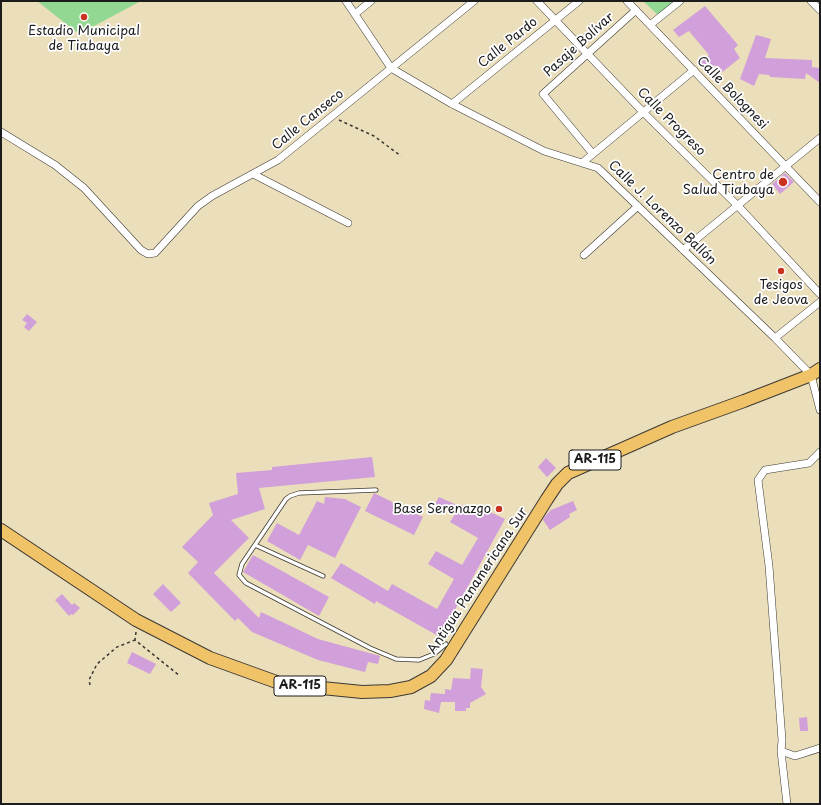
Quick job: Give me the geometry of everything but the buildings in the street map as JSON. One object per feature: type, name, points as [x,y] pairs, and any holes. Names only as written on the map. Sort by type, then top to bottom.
[{"type":"main road","name":"Antigua Panamericana Sur","points":[[1,530],[136,620],[210,658],[282,684],[362,692],[390,691],[411,687],[431,676],[446,660],[543,505],[557,484],[568,473],[672,427],[744,402],[815,372]]},
{"type":"street","name":"Calle J. Lorenzo Ballón","points":[[346,1],[391,68],[452,104],[544,151],[598,168],[775,338],[815,372]]},
{"type":"street","points":[[355,14],[371,1]]},
{"type":"street","name":"Calle Canseco","points":[[1,132],[55,165],[84,188],[141,250],[148,254],[155,253],[198,206],[212,196],[278,160],[474,1]]},
{"type":"street","name":"Calle Progreso","points":[[537,1],[587,54],[738,206],[820,294]]},
{"type":"street","name":"Calle Pardo","points":[[452,104],[579,1]]},
{"type":"street","name":"Calle Bolognesi","points":[[627,1],[820,202]]},
{"type":"street","points":[[650,25],[680,1]]},
{"type":"street","points":[[811,1],[820,10]]},
{"type":"street","name":"Pasaje Bolívar","points":[[593,154],[543,94],[636,10]]},
{"type":"street","points":[[582,163],[694,70]]},
{"type":"street","points":[[683,250],[820,138]]},
{"type":"street","points":[[253,174],[348,223]]},
{"type":"street","points":[[584,255],[638,206]]},
{"type":"street","points":[[775,338],[820,302]]},
{"type":"street","points":[[815,372],[820,410]]},
{"type":"street","points":[[787,804],[781,751],[782,740],[769,574],[758,480],[765,470],[808,463],[820,452]]},
{"type":"street","points":[[781,751],[795,756],[820,748]]},
{"type":"lane","points":[[376,490],[299,493],[290,496],[286,499],[240,568],[239,575],[243,581],[370,648],[396,658],[411,661],[434,654],[446,644]]},
{"type":"lane","points":[[255,545],[323,576]]},
{"type":"path","points":[[330,117],[374,136],[401,156]]},
{"type":"path","points":[[135,640],[136,620]]},
{"type":"path","points":[[135,640],[180,676]]},
{"type":"path","points":[[90,686],[90,680],[97,664],[117,647],[135,640]]},
{"type":"green space","name":"Estadio Municipal de Tiabaya","points":[[37,1],[141,1],[79,34]]},
{"type":"green space","points":[[643,1],[679,1],[660,17]]},
{"type":"place","name":"Estadio Municipal de Tiabaya","points":[[84,17]]},
{"type":"place","name":"Centro de Salud Tiabaya","points":[[783,182]]},
{"type":"place","name":"Tesigos de Jeova","points":[[781,271]]},
{"type":"place","name":"Base Serenazgo","points":[[499,509]]}]
